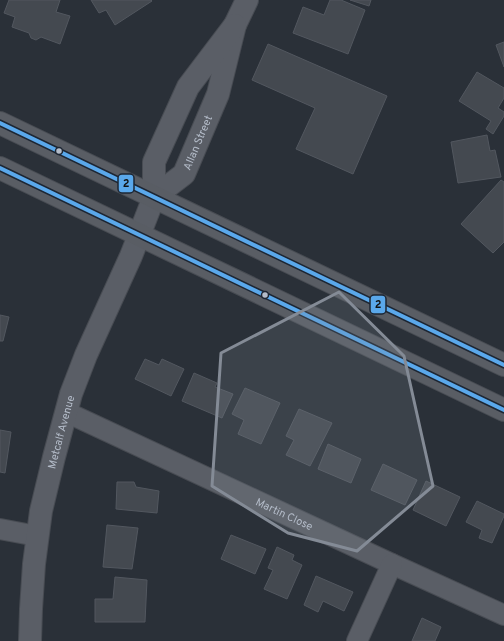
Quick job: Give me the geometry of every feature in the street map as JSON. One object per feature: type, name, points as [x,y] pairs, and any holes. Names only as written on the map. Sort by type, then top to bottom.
[{"type":"main road","points":[[0,123],[504,365]]},
{"type":"main road","points":[[0,168],[504,410]]},
{"type":"street","name":"Allan Street","points":[[154,197],[154,162],[188,87],[235,25],[247,0]]},
{"type":"street","name":"Allan Street","points":[[154,197],[184,174],[218,94],[235,25]]},
{"type":"street","name":"Metcalf Avenue","points":[[30,641],[31,602],[37,536],[41,511],[71,394],[86,355],[131,256],[154,197]]},
{"type":"street","name":"Martin Close","points":[[66,412],[504,615]]},
{"type":"street","points":[[0,529],[37,536]]},
{"type":"street","points":[[357,641],[392,564]]},
{"type":"highlighted area","points":[[339,292],[404,356],[433,486],[357,551],[288,533],[212,486],[221,353]]},
{"type":"building","points":[[9,0],[60,0],[56,12],[70,16],[60,44],[41,37],[36,40],[31,38],[29,33],[12,27],[15,17],[4,13]]},
{"type":"building","points":[[91,0],[152,1],[115,25],[106,10],[99,13]]},
{"type":"building","points":[[330,0],[341,0],[365,10],[348,54],[293,33],[303,7],[324,15]]},
{"type":"building","points":[[350,0],[371,0],[369,6]]},
{"type":"building","points":[[504,42],[504,67],[496,45]]},
{"type":"building","points":[[268,44],[387,96],[353,174],[296,149],[315,108],[252,80]]},
{"type":"building","points":[[477,72],[504,88],[504,98],[498,108],[504,112],[504,116],[493,134],[486,129],[491,121],[459,101]]},
{"type":"building","points":[[487,135],[490,151],[495,150],[501,177],[458,183],[451,142]]},
{"type":"building","points":[[501,180],[504,182],[504,242],[493,253],[461,224]]},
{"type":"building","points":[[0,315],[9,317],[3,341],[0,341]]},
{"type":"building","points":[[145,359],[159,365],[162,359],[184,369],[171,396],[135,379]]},
{"type":"building","points":[[194,373],[217,383],[215,387],[233,394],[222,418],[182,401]]},
{"type":"building","points":[[245,388],[280,403],[261,444],[238,434],[244,420],[232,414]]},
{"type":"building","points":[[299,409],[332,423],[310,466],[286,455],[294,440],[286,436]]},
{"type":"building","points":[[0,430],[11,432],[5,473],[0,472]]},
{"type":"building","points":[[328,444],[361,459],[351,483],[318,469]]},
{"type":"building","points":[[383,464],[417,480],[405,505],[371,490]]},
{"type":"building","points":[[426,481],[460,497],[446,526],[413,510]]},
{"type":"building","points":[[117,482],[134,482],[136,487],[159,491],[157,513],[116,509]]},
{"type":"building","points":[[477,501],[504,514],[492,543],[479,538],[482,530],[466,522]]},
{"type":"building","points":[[107,525],[138,528],[132,569],[103,567]]},
{"type":"building","points":[[231,535],[266,549],[255,574],[221,559]]},
{"type":"building","points":[[277,547],[294,555],[292,560],[302,565],[287,599],[264,589],[273,570],[268,568]]},
{"type":"building","points":[[316,576],[353,592],[344,611],[323,601],[318,612],[304,605]]},
{"type":"building","points":[[115,577],[147,580],[145,622],[95,622],[95,599],[113,599]]},
{"type":"building","points":[[422,618],[441,627],[435,641],[412,641]]},
{"type":"transit line","name":"2","points":[[0,123],[504,365]]},
{"type":"transit line","name":"2","points":[[0,168],[504,410]]}]
